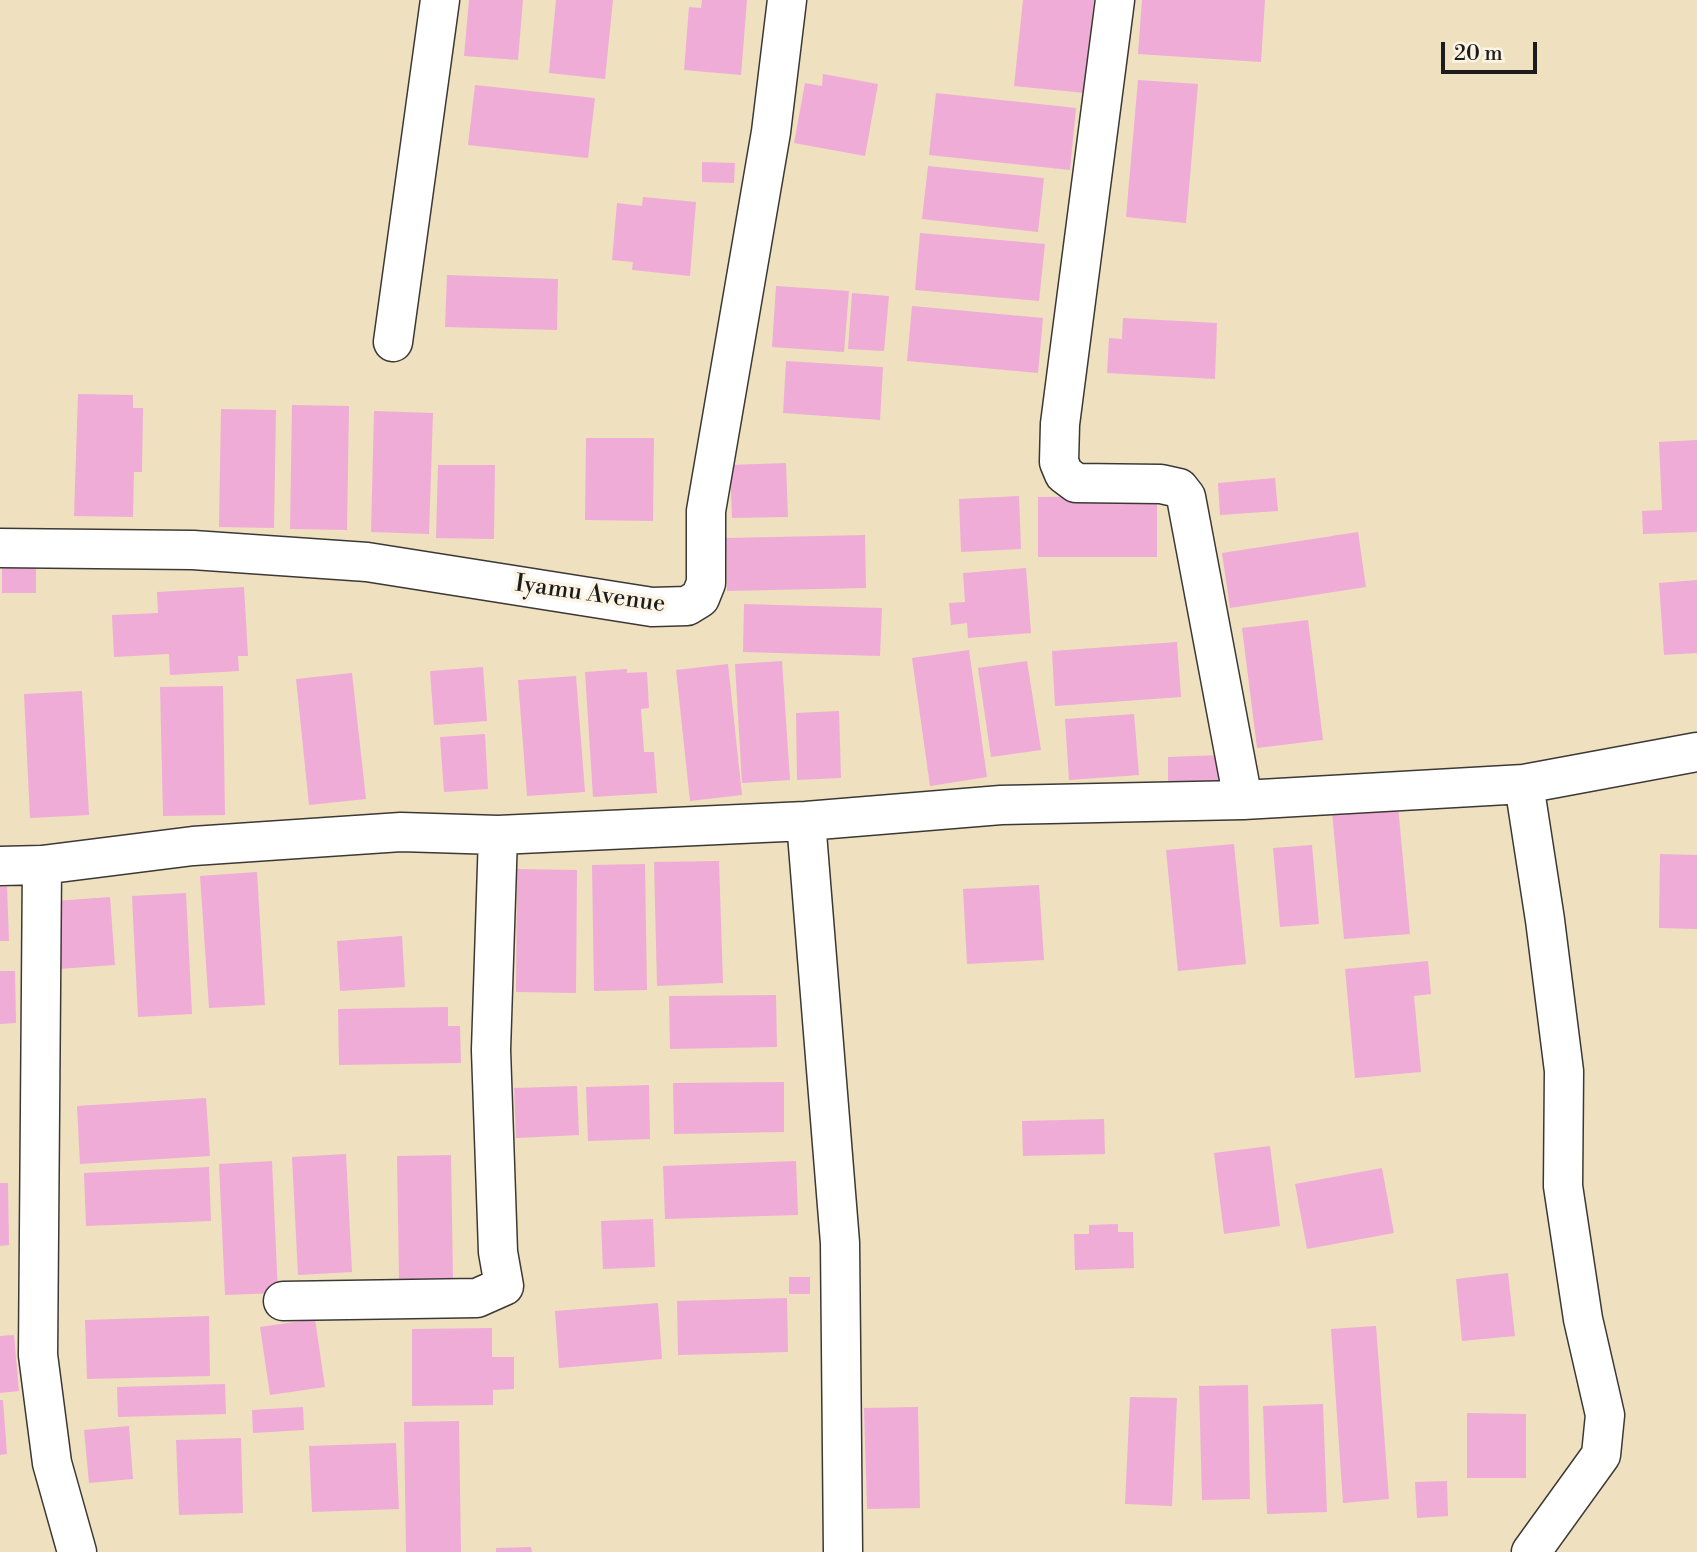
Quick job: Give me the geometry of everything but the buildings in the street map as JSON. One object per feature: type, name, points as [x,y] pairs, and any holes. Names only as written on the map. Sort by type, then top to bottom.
[{"type":"street","points":[[393,342],[440,0]]},
{"type":"street","name":"Iyamu Avenue","points":[[0,548],[193,550],[354,561],[652,607],[687,606],[700,598],[706,583],[706,512],[771,132],[787,0]]},
{"type":"street","points":[[1115,0],[1060,424],[1059,462],[1064,474],[1076,483],[1161,484],[1179,488],[1186,497],[1243,800]]},
{"type":"street","points":[[0,866],[42,864],[193,846],[401,832],[498,835],[806,821],[1001,805],[1243,800],[1524,784],[1697,752]]},
{"type":"street","points":[[1524,784],[1564,1071],[1563,1186],[1583,1320],[1605,1415],[1601,1455],[1531,1552]]},
{"type":"street","points":[[806,821],[840,1243],[843,1552]]},
{"type":"street","points":[[284,1301],[477,1298],[504,1286],[498,1252],[491,1050],[498,835]]},
{"type":"street","points":[[42,864],[38,1355],[51,1463],[77,1552]]}]
